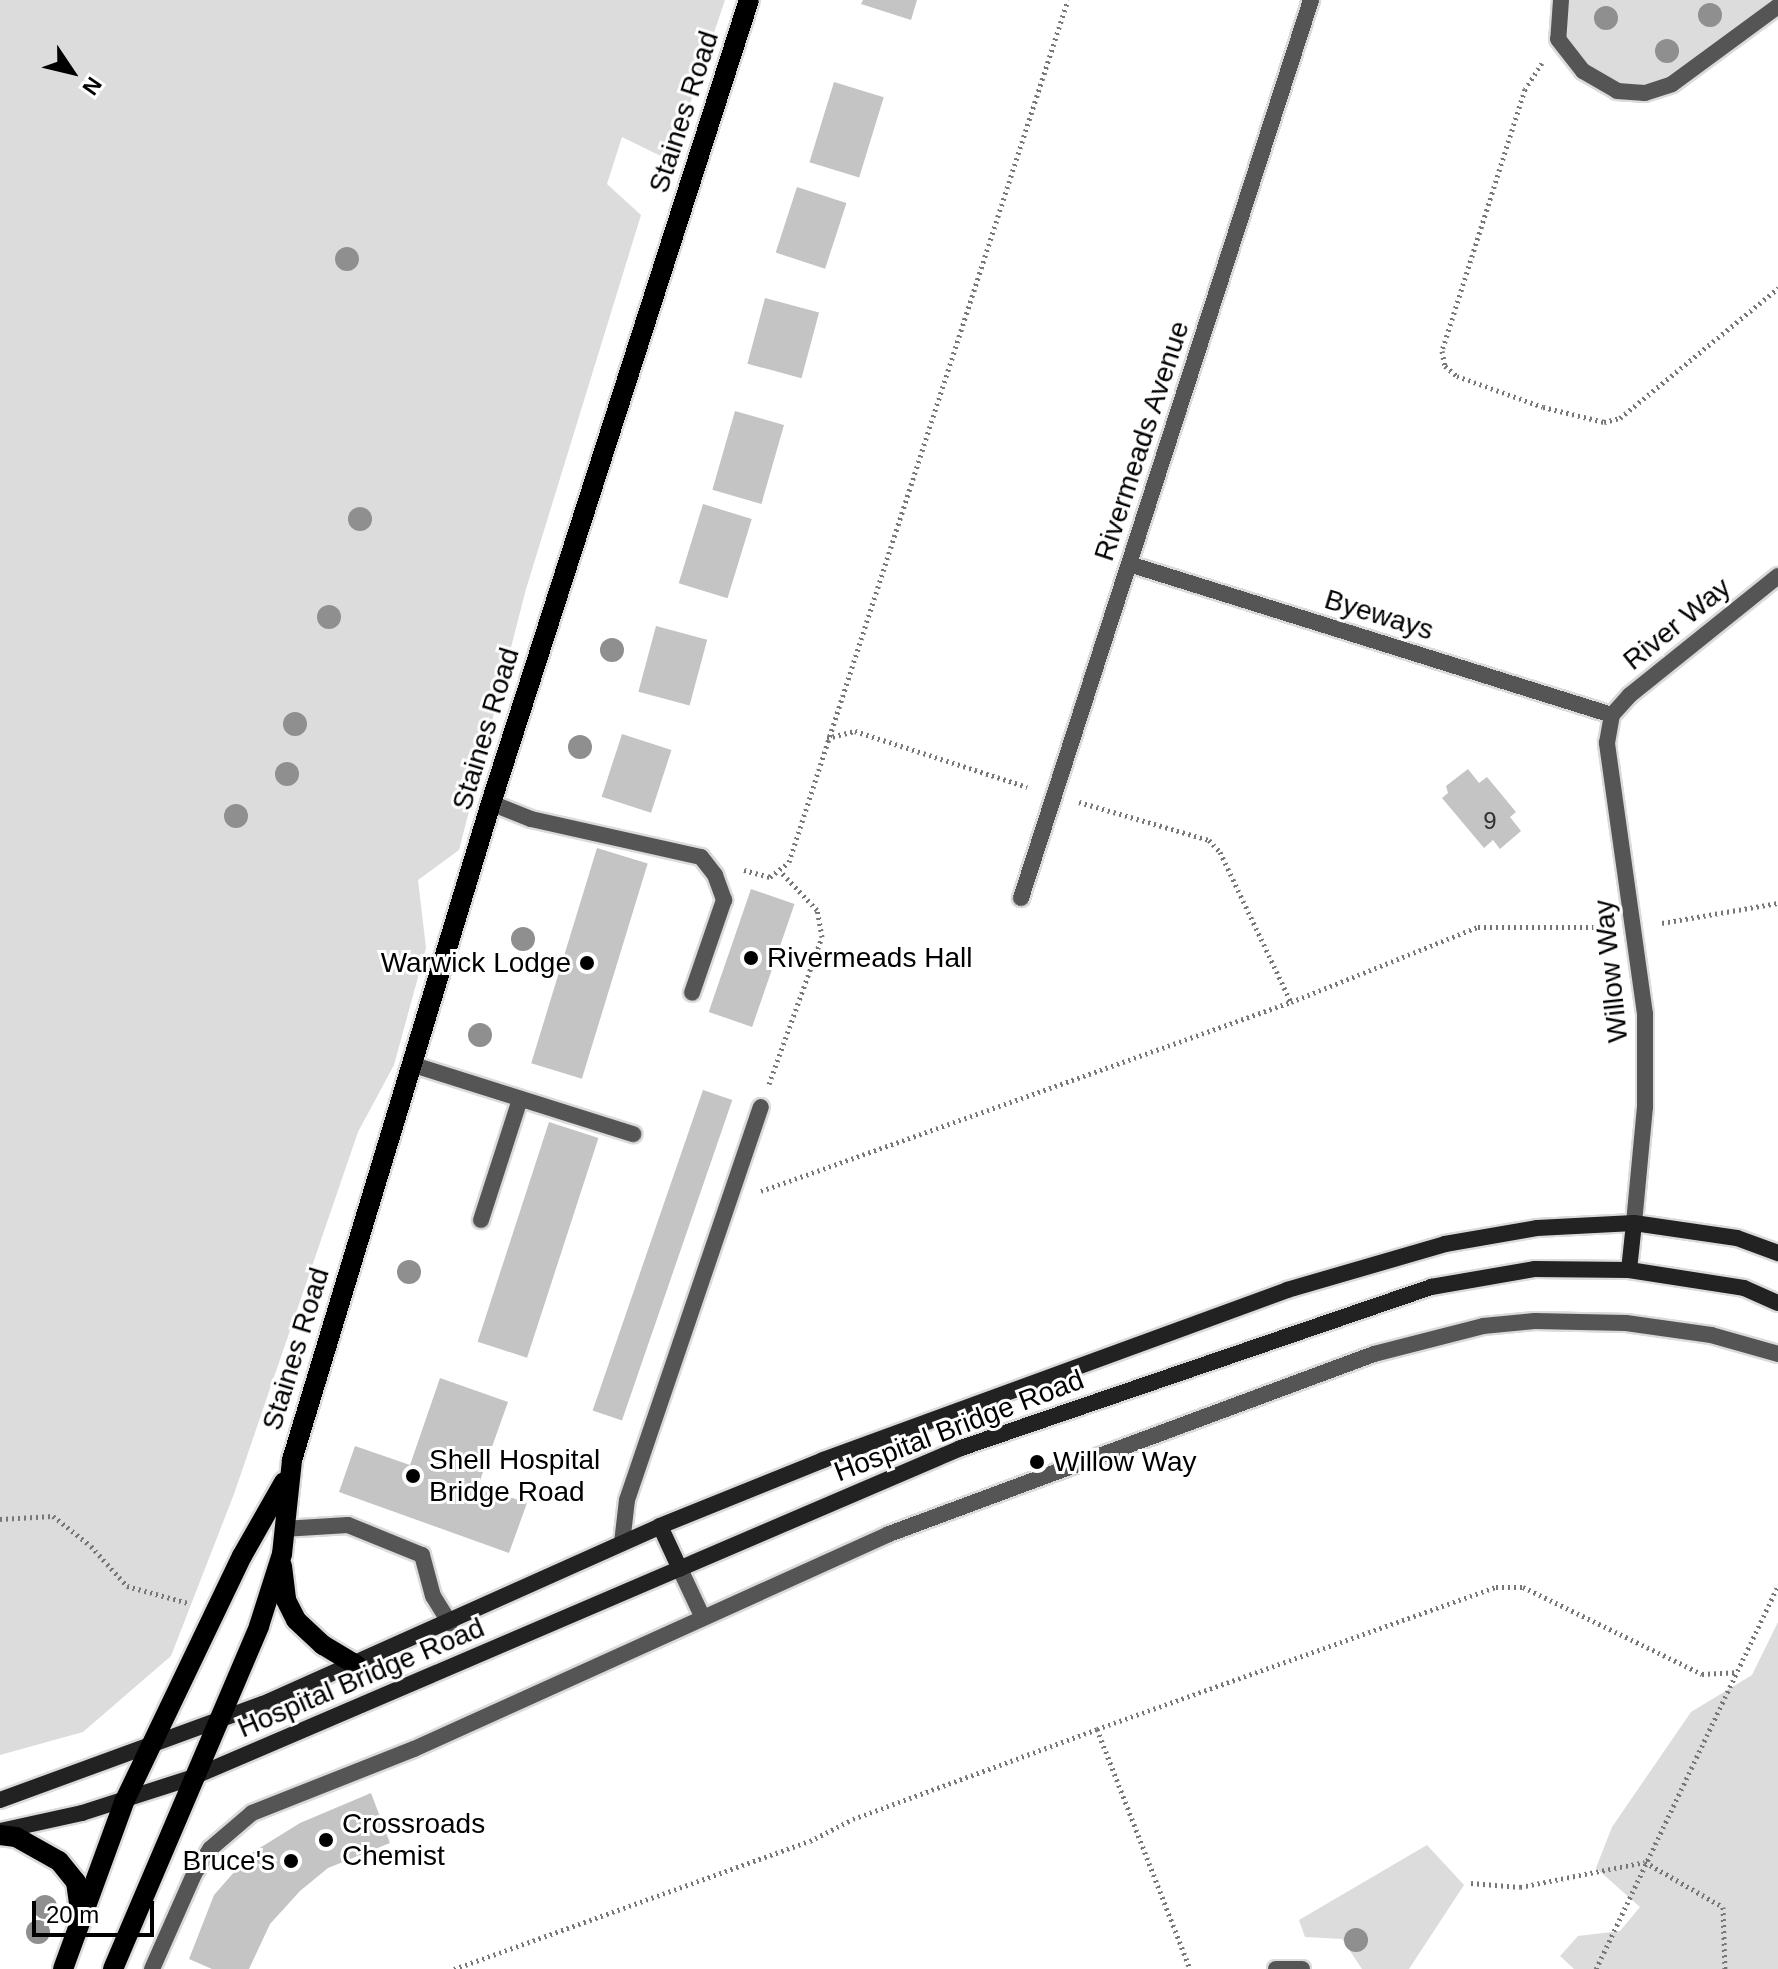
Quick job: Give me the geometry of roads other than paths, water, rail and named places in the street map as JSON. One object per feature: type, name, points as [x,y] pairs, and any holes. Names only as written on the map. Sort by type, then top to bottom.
[{"type":"main road","name":"Staines Road","points":[[63,1969],[125,1800],[248,1544],[286,1479],[491,803],[749,0]]},
{"type":"main road","name":"Hospital Bridge Road","points":[[0,1800],[217,1722],[356,1665],[660,1526],[1287,1290],[1445,1244],[1537,1228],[1634,1223],[1737,1238],[1778,1253]]},
{"type":"main road","points":[[1629,1270],[1634,1223]]},
{"type":"main road","name":"Hospital Bridge Road","points":[[0,1833],[125,1800],[191,1778],[961,1448],[1431,1287],[1535,1269],[1629,1270],[1744,1288],[1778,1303]]},
{"type":"main road","name":"Staines Road","points":[[113,1969],[191,1778],[259,1626],[282,1554],[286,1479]]},
{"type":"main road","points":[[660,1526],[680,1569]]},
{"type":"main road","points":[[282,1554],[282,1580],[296,1620],[323,1645],[356,1665]]},
{"type":"main road","points":[[0,1833],[35,1846],[69,1872],[81,1895],[80,1920]]},
{"type":"street","name":"Rivermeads Avenue","points":[[1021,898],[1311,0]]},
{"type":"street","points":[[1561,0],[1558,39],[1583,71],[1617,91],[1645,93],[1672,84],[1778,6]]},
{"type":"street","name":"Byeways","points":[[1129,564],[1612,715]]},
{"type":"street","name":"River Way","points":[[1612,715],[1630,695],[1778,576]]},
{"type":"street","name":"Willow Way","points":[[1612,715],[1607,743],[1645,1014],[1645,1107],[1634,1223]]},
{"type":"street","points":[[491,803],[531,819],[701,857],[715,875],[724,900],[692,993]]},
{"type":"street","points":[[414,1065],[519,1102],[633,1134]]},
{"type":"street","points":[[481,1220],[519,1102]]},
{"type":"street","points":[[622,1543],[627,1500],[761,1107]]},
{"type":"street","points":[[152,1969],[194,1874],[210,1849],[252,1813],[414,1749],[702,1616],[889,1534],[1432,1337],[1483,1326],[1584,1319],[1671,1328],[1778,1354]]},
{"type":"street","points":[[283,1529],[348,1525],[422,1555],[433,1596],[450,1623]]},
{"type":"street","points":[[680,1569],[702,1616]]},
{"type":"street","points":[[1276,1969],[1302,1969]]},
{"type":"place","name":"Rivermeads Hall","points":[[751,958]]},
{"type":"place","name":"Warwick Lodge","points":[[587,963]]},
{"type":"place","name":"Willow Way","points":[[1037,1462]]},
{"type":"place","name":"Shell Hospital Bridge Road","points":[[413,1476]]},
{"type":"place","name":"Crossroads Chemist","points":[[326,1840]]},
{"type":"place","name":"Bruce's","points":[[291,1861]]}]
